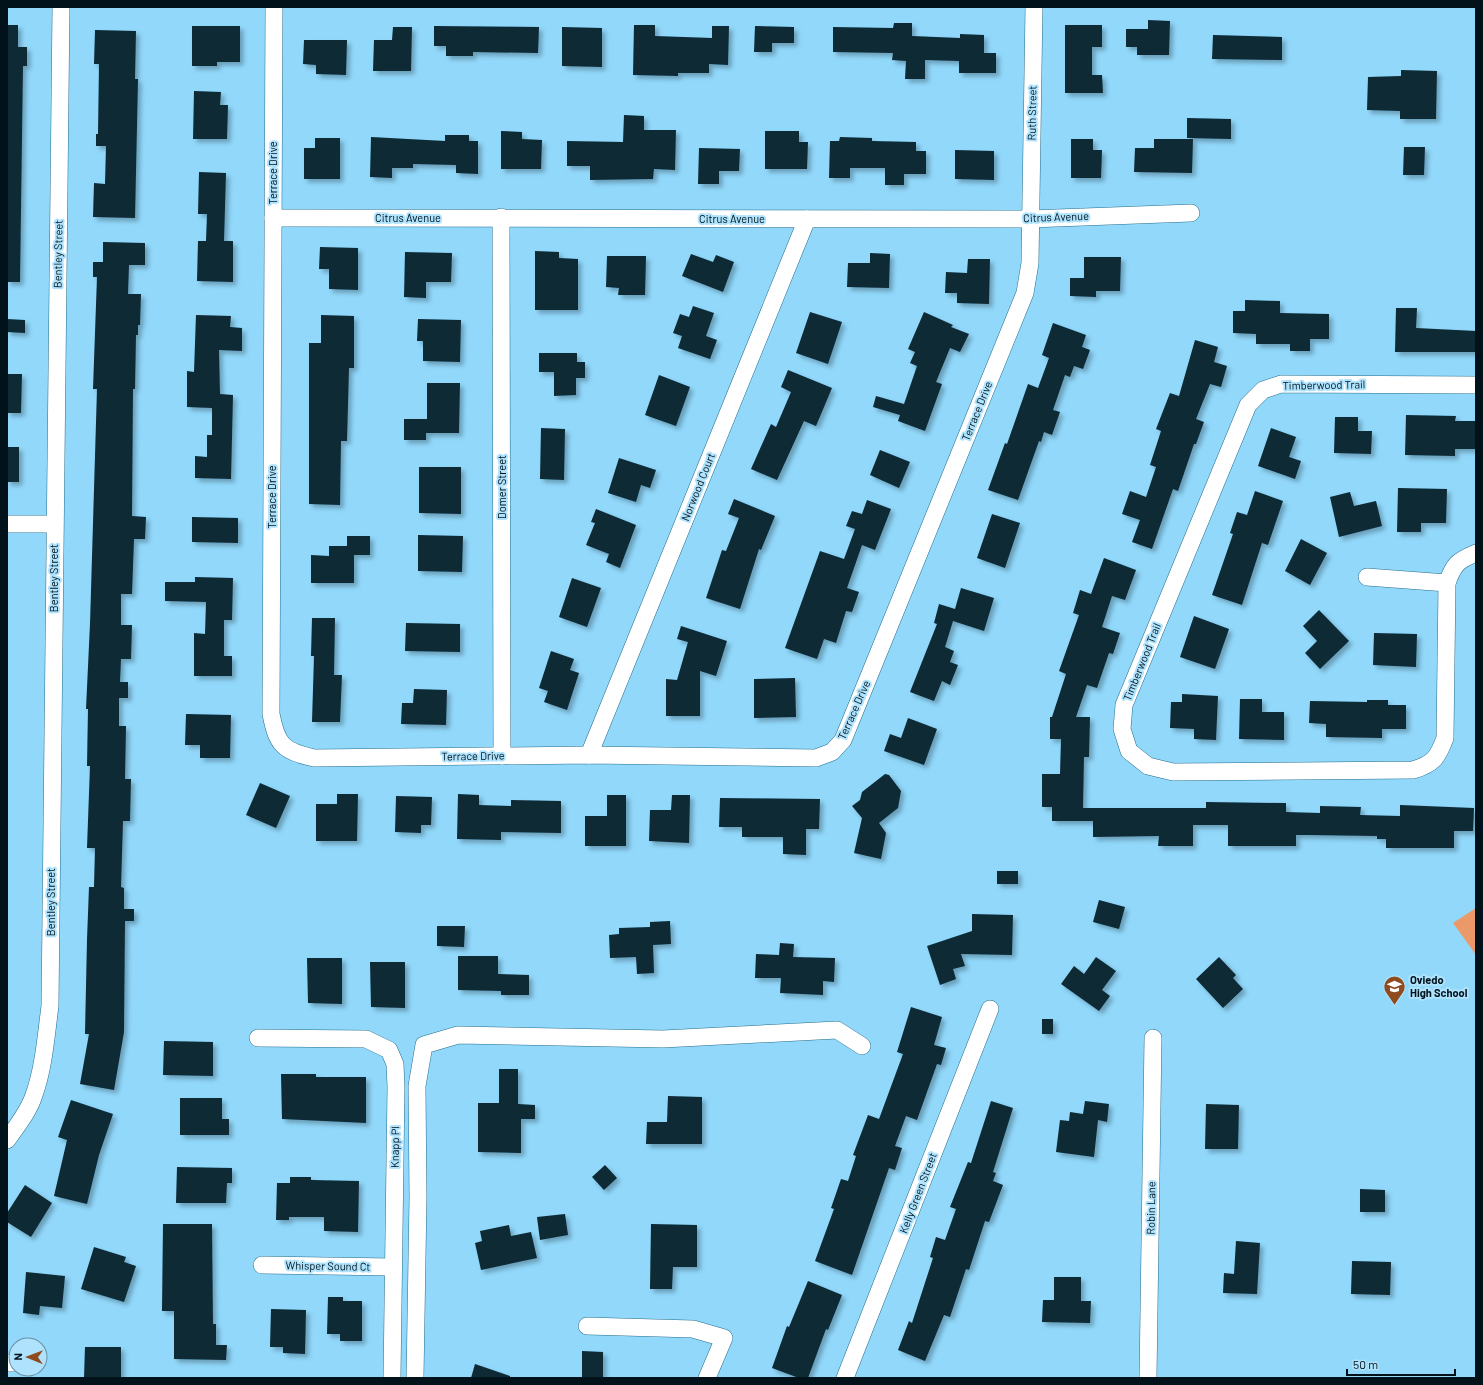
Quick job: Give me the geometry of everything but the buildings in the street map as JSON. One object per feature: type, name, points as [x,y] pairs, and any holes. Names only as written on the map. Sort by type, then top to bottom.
[{"type":"street","name":"Bentley Street","points":[[7,1140],[20,1122],[34,1096],[44,1054],[50,1006],[54,524],[61,7]]},
{"type":"street","name":"Terrace Drive","points":[[274,7],[271,714],[274,733],[282,745],[295,754],[314,758],[589,755],[816,758],[832,752],[843,740],[1025,293],[1030,262],[1030,218]]},
{"type":"street","name":"Ruth Street","points":[[1030,218],[1034,7]]},
{"type":"street","name":"Citrus Avenue","points":[[273,218],[501,217],[807,220],[1030,218],[1191,213]]},
{"type":"street","name":"Domer Street","points":[[501,217],[502,756]]},
{"type":"street","name":"Norwood Court","points":[[589,755],[807,220]]},
{"type":"street","name":"Timberwood Trail","points":[[1476,385],[1282,384],[1263,390],[1248,405],[1124,705],[1122,729],[1129,751],[1148,766],[1173,772],[1413,770],[1427,766],[1439,755],[1445,738],[1447,583],[1453,567],[1461,559],[1476,553]]},
{"type":"street","points":[[7,524],[54,524]]},
{"type":"street","points":[[1367,577],[1447,583]]},
{"type":"street","name":"Kelly Green Street","points":[[846,1378],[990,1009]]},
{"type":"street","points":[[415,1378],[418,1198],[417,1086],[424,1045],[458,1035],[663,1038],[837,1030],[862,1046]]},
{"type":"street","name":"Knapp Pl","points":[[258,1038],[366,1039],[389,1050],[395,1064],[396,1086],[392,1378]]},
{"type":"street","name":"Robin Lane","points":[[1148,1378],[1153,1038]]},
{"type":"street","name":"Whisper Sound Ct","points":[[262,1265],[393,1267]]},
{"type":"street","points":[[587,1326],[693,1329],[724,1338],[707,1378]]},
{"type":"shaded area","points":[[1476,908],[1476,955],[1453,923]]},
{"type":"place","name":"Oviedo High School","points":[[1395,1006]]}]
